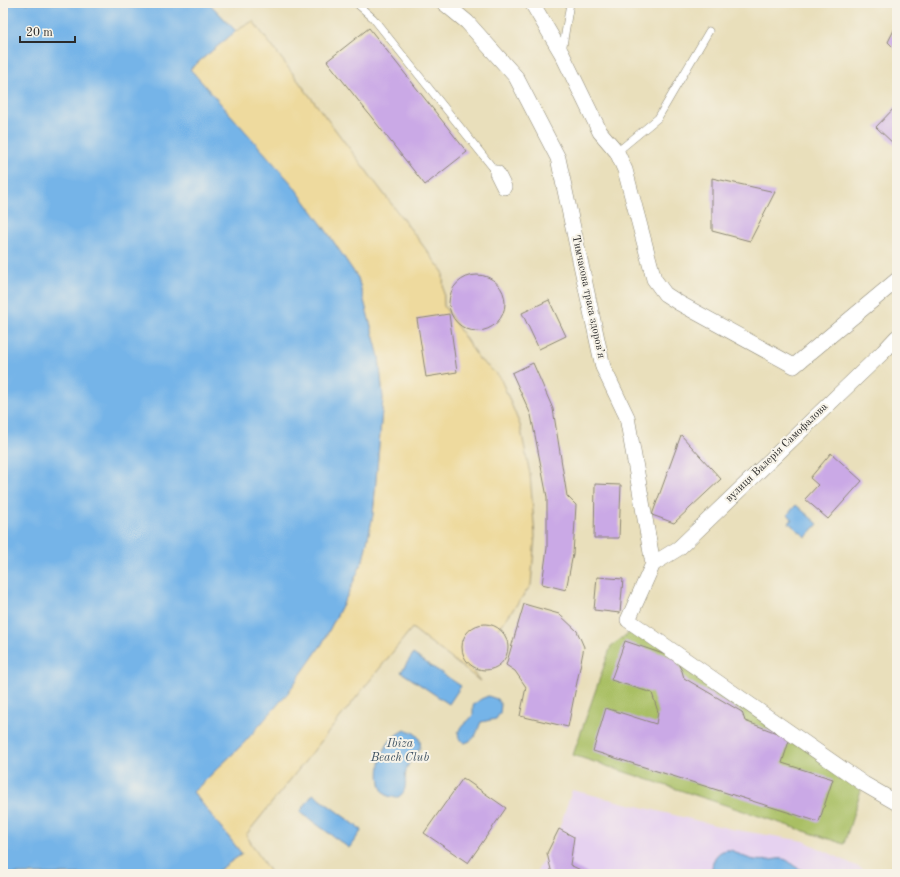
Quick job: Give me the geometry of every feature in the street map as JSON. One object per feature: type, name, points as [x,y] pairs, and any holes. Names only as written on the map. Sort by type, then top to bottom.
[{"type":"street","name":"Тимчасова траса здоров’я","points":[[444,3],[467,22],[516,77],[558,158],[603,367],[626,417],[653,564]]},
{"type":"street","points":[[532,3],[562,54],[600,132],[617,152],[624,170],[654,279],[666,294],[679,303],[794,366],[897,280]]},
{"type":"street","points":[[497,174],[504,187]]},
{"type":"street","name":"вулиця Валерія Самофалова","points":[[653,564],[679,548],[897,337]]},
{"type":"street","points":[[653,564],[628,620],[864,784],[897,804]]},
{"type":"lane","points":[[356,3],[372,18],[497,174]]},
{"type":"lane","points":[[562,54],[570,3]]},
{"type":"lane","points":[[617,152],[658,118],[709,31]]},
{"type":"shaded area","points":[[572,790],[731,829],[804,841],[873,874],[535,874],[559,829]]},
{"type":"green space","points":[[635,629],[862,787],[844,844],[573,755],[611,646]]},
{"type":"sand","points":[[253,21],[443,272],[444,306],[479,359],[500,377],[520,425],[530,474],[535,536],[531,585],[470,668],[480,681],[412,628],[246,835],[271,874],[213,874],[242,854],[193,792],[244,743],[322,644],[348,594],[363,560],[373,515],[383,398],[379,357],[358,278],[323,226],[190,69],[236,31]]},
{"type":"water","points":[[3,3],[209,3],[236,31],[190,69],[292,184],[323,226],[358,278],[379,357],[383,398],[373,515],[363,560],[348,594],[322,644],[287,694],[244,743],[193,792],[242,854],[213,874],[3,874]]},
{"type":"water","points":[[796,505],[818,524],[806,537],[789,523],[792,519],[788,514]]},
{"type":"water","points":[[413,654],[461,686],[449,704],[401,672]]},
{"type":"water","points":[[488,696],[497,699],[501,705],[500,713],[496,719],[481,722],[472,740],[465,743],[459,739],[458,732],[473,715],[473,705]]},
{"type":"water","name":"Ibiza Beach Club","points":[[406,730],[412,732],[419,738],[420,748],[407,768],[403,793],[396,797],[387,796],[381,787],[379,774],[382,756],[386,747],[394,736]]},
{"type":"water","points":[[313,794],[362,830],[349,848],[300,812]]},
{"type":"water","points":[[731,850],[754,860],[784,859],[803,870],[819,874],[712,874],[712,865],[718,854]]},
{"type":"building","points":[[897,24],[897,51],[888,42]]},
{"type":"building","points":[[369,28],[467,152],[425,185],[327,61]]},
{"type":"building","points":[[897,105],[897,146],[896,146],[876,127]]},
{"type":"building","points":[[712,178],[775,192],[750,241],[712,231]]},
{"type":"building","points":[[477,275],[488,277],[497,283],[503,292],[505,303],[503,314],[497,323],[488,329],[477,331],[466,329],[457,323],[451,314],[449,303],[451,292],[457,283],[466,277]]},
{"type":"building","points":[[549,300],[566,336],[539,349],[522,313]]},
{"type":"building","points":[[449,314],[457,372],[426,377],[417,319]]},
{"type":"building","points":[[533,363],[553,409],[567,496],[576,505],[573,554],[566,590],[542,584],[547,548],[547,497],[531,415],[512,373]]},
{"type":"building","points":[[681,435],[721,479],[674,523],[652,515]]},
{"type":"building","points":[[831,453],[862,481],[828,519],[805,499],[818,485],[810,478]]},
{"type":"building","points":[[595,484],[621,485],[619,538],[594,538]]},
{"type":"building","points":[[597,577],[623,579],[620,613],[594,610]]},
{"type":"building","points":[[524,604],[559,614],[577,631],[584,647],[568,727],[520,716],[526,687],[515,671],[506,665]]},
{"type":"building","points":[[480,624],[490,624],[498,628],[504,634],[508,642],[508,652],[504,660],[498,666],[490,670],[480,670],[472,666],[466,660],[462,652],[462,642],[466,634],[472,628]]},
{"type":"building","points":[[625,641],[675,658],[684,678],[742,712],[745,721],[790,738],[782,763],[833,779],[819,822],[593,751],[606,708],[656,724],[658,712],[652,693],[611,680]]},
{"type":"building","points":[[463,778],[506,808],[468,863],[424,833]]},
{"type":"building","points":[[559,829],[574,837],[570,865],[589,874],[552,874],[547,853]]}]
